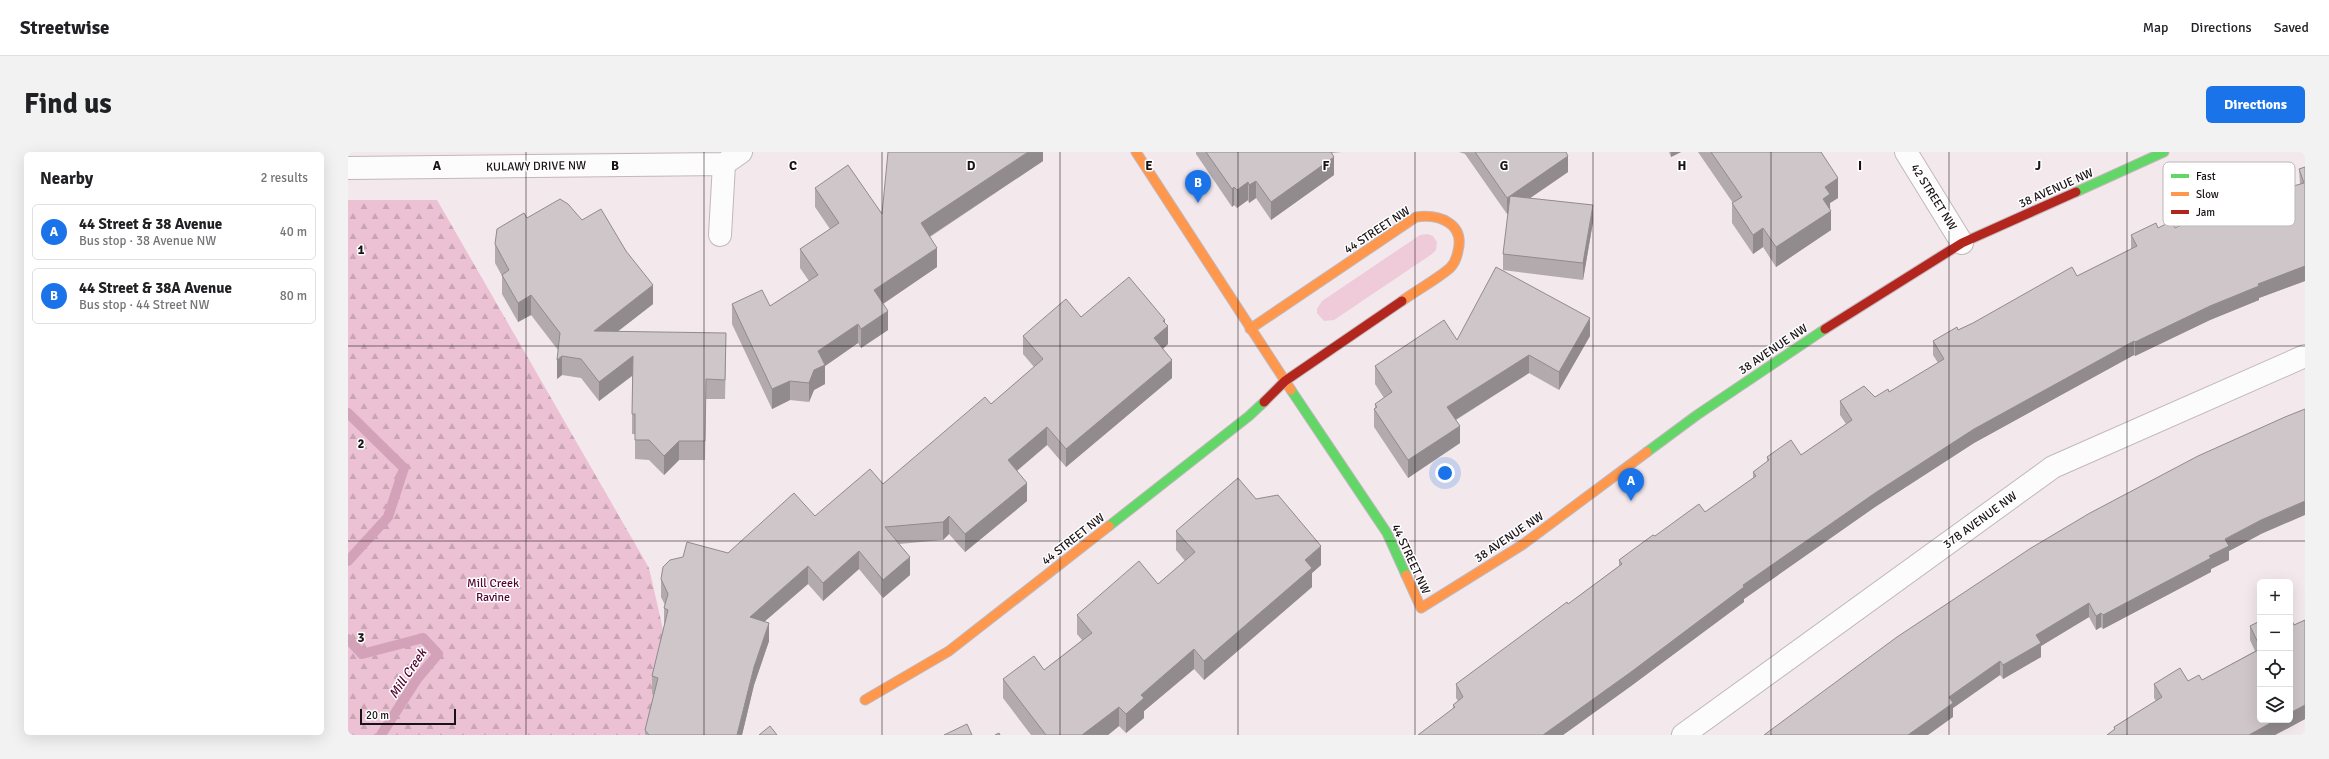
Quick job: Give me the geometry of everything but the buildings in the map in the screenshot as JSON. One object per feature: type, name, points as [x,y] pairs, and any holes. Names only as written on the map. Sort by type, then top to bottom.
[{"type":"street","name":"44 STREET NW","points":[[1136,152],[1250,329],[1387,533],[1421,608]]},
{"type":"street","name":"42 STREET NW","points":[[1906,152],[1962,243]]},
{"type":"street","name":"38 AVENUE NW","points":[[1421,608],[1522,545],[1697,415],[1789,353],[1962,243],[2164,152]]},
{"type":"street","name":"KULAWY DRIVE NW","points":[[348,168],[733,158],[720,235]]},
{"type":"street","name":"44 STREET NW","points":[[865,700],[949,652],[1249,416],[1285,381],[1451,267],[1458,258],[1460,248],[1458,233],[1453,225],[1439,215],[1429,214],[1410,221],[1250,329]]},
{"type":"street","name":"37B AVENUE NW","points":[[1683,735],[2053,467],[2305,356]]},
{"type":"shaded area","points":[[1427,234],[1433,236],[1437,242],[1436,250],[1432,254],[1334,320],[1324,321],[1317,313],[1317,309],[1322,301],[1420,235]]},
{"type":"green space","name":"Mill Creek Ravine","points":[[348,200],[437,200],[649,568],[687,735],[348,735]]},
{"type":"waterway","name":"Mill Creek","points":[[348,413],[404,468],[388,517],[348,561]]},
{"type":"waterway","name":"Mill Creek","points":[[348,639],[362,654],[423,638],[438,654],[417,679],[381,735]]},
{"type":"traffic: fast","points":[[2076,192],[2164,152]]},
{"type":"traffic: fast","points":[[1647,452],[1697,415],[1825,329]]},
{"type":"traffic: fast","points":[[1291,390],[1387,533],[1406,575]]},
{"type":"traffic: fast","points":[[1109,526],[1249,416],[1264,402]]},
{"type":"traffic: slow","points":[[1136,152],[1291,390]]},
{"type":"traffic: slow","points":[[1250,329],[1416,217],[1433,217],[1448,222],[1458,233],[1458,253],[1454,262],[1445,272],[1402,301]]},
{"type":"traffic: slow","points":[[1406,575],[1421,608],[1522,545],[1647,452]]},
{"type":"traffic: slow","points":[[865,700],[949,651],[1109,526]]},
{"type":"traffic: jam","points":[[1825,329],[1962,243],[2076,192]]},
{"type":"traffic: jam","points":[[1264,402],[1285,381],[1402,301]]},
{"type":"place","name":"44 Street & 38A Avenue","points":[[1198,203]]},
{"type":"place","name":"44 Street & 38 Avenue","points":[[1631,501]]}]
